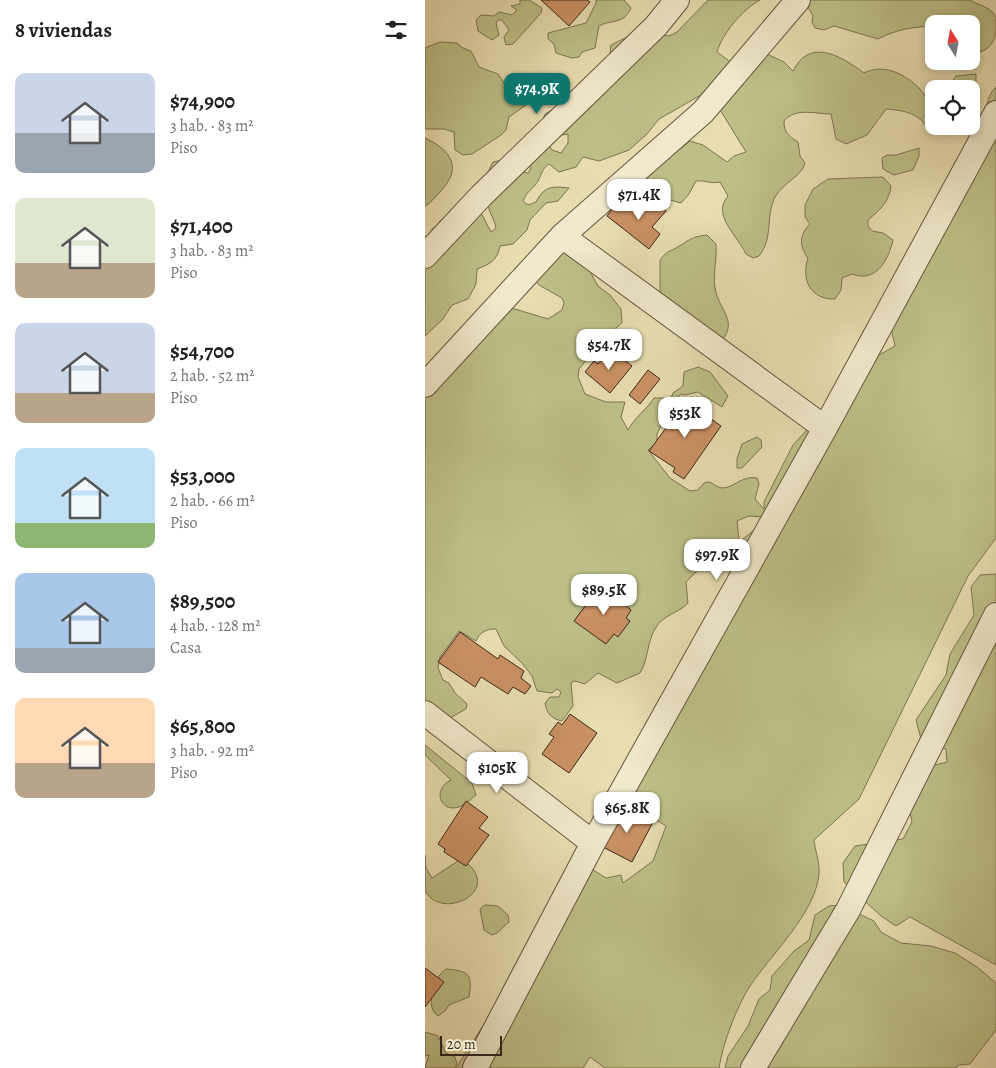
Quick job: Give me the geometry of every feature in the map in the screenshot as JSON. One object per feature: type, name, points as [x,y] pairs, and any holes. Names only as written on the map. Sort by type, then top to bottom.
[{"type":"street","points":[[425,385],[561,236],[703,112],[798,0]]},
{"type":"street","points":[[425,256],[481,196],[656,26],[671,2]]},
{"type":"street","points":[[475,1068],[593,843],[825,428],[996,113]]},
{"type":"street","points":[[561,236],[825,428]]},
{"type":"street","points":[[753,1068],[848,910],[996,615]]},
{"type":"street","points":[[425,713],[593,843]]},
{"type":"green space","points":[[520,0],[529,0],[542,8],[541,13],[513,44],[506,45],[504,37],[509,30],[502,20],[498,20],[496,23],[499,35],[492,40],[478,31],[476,20],[481,15],[494,16],[499,12],[512,15],[517,10],[511,6],[520,4]]},
{"type":"green space","points":[[596,0],[624,0],[631,8],[625,17],[599,26],[595,48],[582,52],[579,57],[572,58],[556,53],[554,44],[548,39],[548,33],[586,23]]},
{"type":"green space","points":[[708,0],[760,0],[747,9],[728,30],[717,52],[732,63],[767,54],[784,62],[793,71],[800,61],[808,55],[817,52],[826,53],[846,61],[864,73],[879,69],[894,72],[908,79],[925,95],[925,125],[921,120],[909,113],[886,109],[867,135],[846,144],[836,139],[831,114],[800,113],[789,117],[784,121],[786,131],[789,136],[798,142],[800,156],[805,163],[800,172],[775,197],[770,212],[768,235],[764,249],[759,256],[753,258],[746,254],[724,218],[724,203],[728,196],[720,182],[696,181],[689,194],[681,203],[670,200],[663,193],[651,194],[639,191],[636,184],[690,141],[703,145],[727,162],[734,156],[746,152],[719,108],[701,101],[701,95],[659,119],[647,134],[629,150],[599,161],[583,157],[576,167],[559,172],[549,164],[542,171],[538,181],[523,201],[528,205],[536,202],[542,193],[549,188],[569,188],[558,201],[546,203],[530,220],[527,230],[513,244],[500,246],[497,255],[492,261],[477,269],[476,284],[468,299],[452,305],[443,319],[425,336],[425,239],[430,235],[432,229],[440,221],[475,201],[491,232],[496,228],[487,198],[487,178],[493,162],[508,159],[522,172],[528,173],[531,168],[519,145],[548,144],[552,150],[561,153],[568,143],[568,134],[556,136],[541,125],[545,114],[567,101],[610,54],[611,45],[637,32],[669,36],[677,32]]},
{"type":"green space","points":[[804,0],[970,0],[994,14],[996,31],[990,46],[980,52],[980,15],[925,15],[925,27],[899,31],[878,39],[834,26],[824,30],[815,28],[812,22],[813,16]]},
{"type":"green space","points":[[440,42],[457,43],[471,51],[479,67],[498,74],[508,89],[520,92],[526,105],[509,117],[506,130],[501,135],[472,154],[463,155],[455,150],[454,132],[444,129],[425,129],[425,48]]},
{"type":"green space","points":[[976,74],[976,80],[953,80],[956,76]]},
{"type":"green space","points":[[996,87],[996,538],[968,576],[859,799],[814,840],[819,874],[810,903],[791,933],[745,995],[731,1026],[719,1068],[605,1068],[590,1057],[583,1068],[456,1068],[544,930],[590,868],[606,878],[621,875],[623,883],[653,861],[666,826],[622,798],[648,743],[651,714],[683,695],[695,636],[715,611],[743,539],[765,521],[764,513],[761,517],[749,516],[737,521],[739,540],[730,550],[703,565],[686,582],[688,603],[658,624],[652,634],[645,663],[640,673],[617,683],[598,673],[585,684],[575,681],[571,683],[573,706],[562,721],[550,715],[545,703],[550,697],[559,697],[561,692],[557,689],[552,693],[537,691],[532,676],[522,663],[504,646],[496,629],[479,635],[476,641],[459,631],[440,657],[438,668],[443,680],[449,683],[455,693],[467,704],[466,709],[448,719],[425,714],[425,377],[453,336],[505,306],[548,319],[562,310],[564,303],[562,298],[539,285],[533,278],[556,243],[587,266],[598,286],[610,295],[621,309],[622,323],[616,328],[610,343],[587,359],[579,369],[578,377],[585,394],[606,402],[625,402],[621,417],[628,430],[654,398],[664,398],[669,408],[657,434],[657,443],[648,450],[670,478],[690,491],[698,490],[704,483],[708,482],[723,488],[747,478],[757,478],[759,484],[755,499],[764,509],[764,502],[793,445],[872,359],[895,346],[891,328],[980,135],[984,125],[988,99]]},
{"type":"green space","points":[[425,138],[435,143],[448,155],[452,168],[447,184],[425,206]]},
{"type":"green space","points":[[919,148],[919,156],[913,170],[894,175],[883,169],[882,158],[887,155],[896,155]]},
{"type":"green space","points":[[883,177],[891,186],[890,192],[883,205],[868,220],[868,226],[872,231],[883,233],[893,240],[888,255],[880,268],[874,273],[860,276],[852,274],[842,278],[841,290],[835,299],[819,296],[809,287],[806,273],[808,258],[801,241],[806,228],[810,224],[805,217],[805,205],[813,189],[828,179]]},
{"type":"green space","points":[[707,235],[716,244],[715,288],[728,323],[725,337],[718,345],[660,302],[660,260],[668,252],[690,239]]},
{"type":"green space","points":[[698,367],[710,372],[728,396],[722,407],[698,392],[681,394],[675,400],[671,398],[673,393],[683,386],[684,372]]},
{"type":"green space","points":[[757,437],[761,440],[762,447],[742,468],[737,468],[737,459],[742,444]]},
{"type":"green space","points":[[996,574],[996,965],[910,917],[896,926],[881,916],[844,882],[843,863],[855,846],[903,839],[912,822],[905,789],[922,768],[947,762],[946,749],[921,739],[916,720],[946,675],[950,654],[974,615],[971,587],[980,575]]},
{"type":"green space","points":[[425,745],[472,783],[476,795],[459,807],[447,807],[443,803],[440,794],[445,784],[451,780],[425,755]]},
{"type":"green space","points":[[425,855],[426,868],[432,878],[458,861],[467,864],[474,871],[478,880],[476,889],[470,896],[451,904],[441,903],[432,899],[425,890]]},
{"type":"green space","points":[[485,905],[498,906],[508,915],[509,922],[492,935],[484,930],[480,909]]},
{"type":"green space","points":[[840,905],[874,921],[881,932],[901,943],[931,946],[955,953],[977,967],[996,983],[996,1030],[970,1064],[958,1065],[956,1068],[725,1068],[728,1056],[748,1026],[759,999],[770,990],[772,976],[794,951],[809,940],[815,915],[829,906]]},
{"type":"green space","points":[[446,969],[460,971],[468,975],[470,979],[469,997],[449,1005],[438,1016],[432,1007],[432,993],[437,979]]},
{"type":"green space","points":[[425,1032],[438,1036],[446,1053],[455,1057],[457,1064],[455,1068],[425,1068],[429,1055],[425,1056]]},
{"type":"building","points":[[541,0],[587,0],[590,2],[569,26]]},
{"type":"building","points":[[651,198],[666,211],[652,227],[660,234],[649,249],[607,216],[618,201],[639,216]]},
{"type":"building","points":[[610,349],[632,366],[610,393],[585,372],[594,361],[598,364]]},
{"type":"building","points":[[648,370],[660,379],[640,404],[629,395]]},
{"type":"building","points":[[686,401],[721,426],[684,479],[673,472],[675,468],[649,451]]},
{"type":"building","points":[[600,586],[631,610],[626,618],[630,621],[618,637],[614,634],[606,644],[574,621]]},
{"type":"building","points":[[460,632],[498,659],[500,655],[524,671],[521,678],[531,686],[525,694],[513,687],[508,694],[481,677],[475,687],[438,662]]},
{"type":"building","points":[[570,714],[597,733],[569,773],[542,754],[554,737],[549,734],[558,722],[562,725]]},
{"type":"building","points":[[466,801],[488,817],[479,828],[489,835],[466,866],[444,852],[445,849],[438,844]]},
{"type":"building","points":[[623,806],[653,822],[632,862],[601,846]]},
{"type":"building","points":[[425,968],[444,982],[425,1007]]}]
